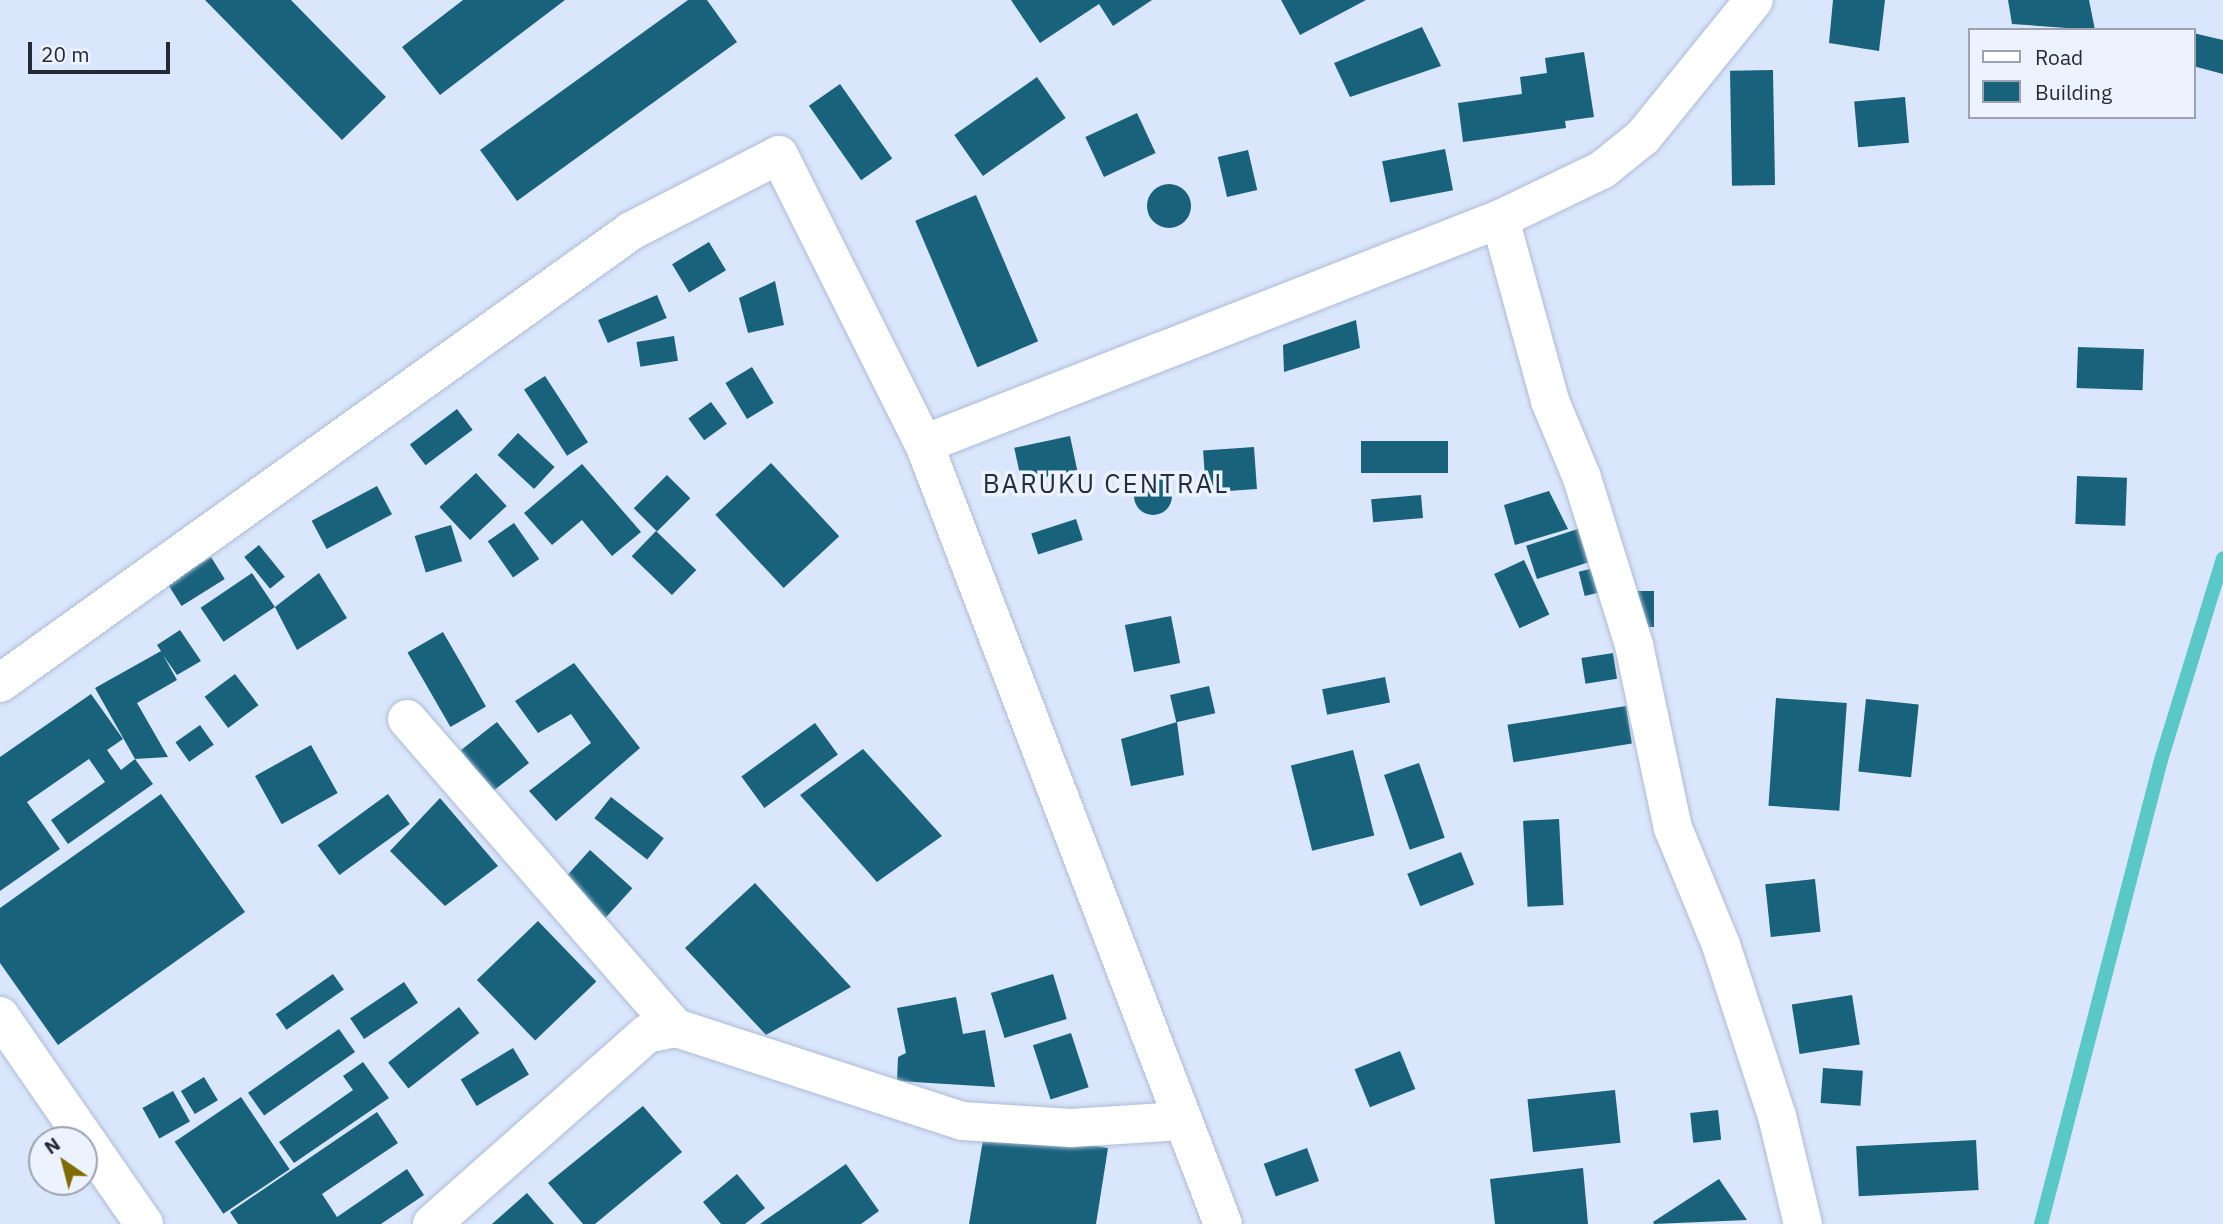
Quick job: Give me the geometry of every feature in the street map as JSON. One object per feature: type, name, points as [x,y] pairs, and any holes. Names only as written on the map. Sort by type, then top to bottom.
[{"type":"street","points":[[925,444],[1500,219],[1602,170],[1643,137],[1754,0]]},
{"type":"street","points":[[0,683],[631,231],[779,155],[925,444],[1223,1224]]},
{"type":"street","points":[[1500,219],[1550,401],[1583,478],[1634,645],[1672,828],[1721,944],[1777,1116],[1803,1224]]},
{"type":"street","points":[[407,719],[676,1028]]},
{"type":"street","points":[[0,1016],[144,1224]]},
{"type":"street","points":[[432,1224],[647,1034],[676,1028],[962,1121],[1071,1128],[1182,1121]]},
{"type":"building","points":[[205,0],[291,0],[386,97],[342,140]]},
{"type":"building","points":[[463,0],[565,0],[440,95],[402,47]]},
{"type":"building","points":[[688,0],[707,0],[737,42],[517,201],[480,150]]},
{"type":"building","points":[[1011,0],[1152,0],[1113,26],[1099,4],[1040,43]]},
{"type":"building","points":[[1281,0],[1366,0],[1300,35]]},
{"type":"building","points":[[1833,0],[1885,0],[1879,51],[1829,43]]},
{"type":"building","points":[[2008,0],[2089,0],[2095,28],[2067,28],[2012,24]]},
{"type":"building","points":[[1422,27],[1441,66],[1350,97],[1334,63]]},
{"type":"building","points":[[2195,33],[2223,40],[2223,74],[2195,67]]},
{"type":"building","points":[[1584,52],[1594,117],[1565,121],[1566,128],[1463,142],[1458,103],[1522,94],[1520,77],[1547,73],[1545,58]]},
{"type":"building","points":[[1773,70],[1775,185],[1732,186],[1730,71]]},
{"type":"building","points":[[1037,77],[1066,118],[983,176],[954,135]]},
{"type":"building","points":[[840,84],[892,159],[861,180],[809,106]]},
{"type":"building","points":[[1905,97],[1909,143],[1858,147],[1854,101]]},
{"type":"building","points":[[1137,113],[1156,153],[1104,177],[1085,137]]},
{"type":"building","points":[[1445,149],[1453,190],[1390,202],[1382,161]]},
{"type":"building","points":[[1248,150],[1257,190],[1227,197],[1218,157]]},
{"type":"building","points":[[1169,184],[1178,185],[1185,190],[1190,197],[1190,215],[1185,222],[1178,227],[1169,228],[1160,227],[1153,222],[1148,215],[1147,206],[1148,197],[1153,190],[1160,185]]},
{"type":"building","points":[[976,195],[1038,341],[977,367],[915,221]]},
{"type":"building","points":[[709,242],[726,270],[689,292],[672,264]]},
{"type":"building","points":[[775,281],[784,325],[748,333],[739,298]]},
{"type":"building","points":[[657,295],[667,318],[608,343],[598,320]]},
{"type":"building","points":[[1356,320],[1360,348],[1284,372],[1283,345]]},
{"type":"building","points":[[674,336],[678,361],[640,367],[636,342]]},
{"type":"building","points":[[2078,347],[2144,349],[2143,390],[2077,388]]},
{"type":"building","points":[[752,367],[774,403],[747,419],[725,383]]},
{"type":"building","points":[[545,376],[588,442],[567,456],[524,390]]},
{"type":"building","points":[[711,402],[727,424],[704,440],[688,418]]},
{"type":"building","points":[[457,409],[473,430],[426,465],[410,445]]},
{"type":"building","points":[[518,433],[555,467],[534,489],[498,455]]},
{"type":"building","points":[[1070,436],[1077,470],[1022,482],[1014,448]]},
{"type":"building","points":[[1361,441],[1448,441],[1448,473],[1361,473]]},
{"type":"building","points":[[1254,447],[1257,489],[1206,492],[1203,451]]},
{"type":"building","points":[[771,463],[839,536],[784,588],[715,515]]},
{"type":"building","points":[[582,464],[641,532],[612,556],[582,520],[552,545],[524,513]]},
{"type":"building","points":[[476,473],[507,506],[470,540],[439,507]]},
{"type":"building","points":[[667,475],[690,498],[657,532],[634,508]]},
{"type":"building","points":[[2077,476],[2127,478],[2125,526],[2075,524]]},
{"type":"building","points":[[1153,477],[1167,482],[1172,496],[1167,510],[1153,515],[1139,510],[1134,496],[1139,482]]},
{"type":"building","points":[[377,486],[392,514],[327,549],[312,521]]},
{"type":"building","points":[[1549,491],[1568,529],[1515,545],[1504,505]]},
{"type":"building","points":[[1421,495],[1423,518],[1373,522],[1371,499]]},
{"type":"building","points":[[1076,519],[1083,540],[1038,554],[1031,534]]},
{"type":"building","points":[[514,523],[539,559],[513,577],[488,541]]},
{"type":"building","points":[[451,525],[462,561],[426,572],[415,536]]},
{"type":"building","points":[[1587,526],[1598,559],[1537,579],[1526,546]]},
{"type":"building","points":[[656,531],[696,570],[672,595],[632,556]]},
{"type":"building","points":[[259,545],[285,577],[270,589],[244,557]]},
{"type":"building","points":[[211,557],[225,579],[182,606],[168,584]]},
{"type":"building","points":[[1524,560],[1549,614],[1519,628],[1494,574]]},
{"type":"building","points":[[1602,566],[1608,590],[1585,596],[1579,572]]},
{"type":"building","points":[[252,573],[275,607],[224,642],[201,608]]},
{"type":"building","points":[[319,573],[347,618],[297,650],[275,607]]},
{"type":"building","points":[[1634,591],[1654,591],[1654,627],[1634,627]]},
{"type":"building","points":[[1171,616],[1180,663],[1134,672],[1125,625]]},
{"type":"building","points":[[180,630],[201,661],[177,675],[163,655],[177,680],[137,703],[168,757],[135,759],[95,688],[161,651],[157,645]]},
{"type":"building","points":[[443,632],[486,706],[450,727],[407,652]]},
{"type":"building","points":[[1613,653],[1617,679],[1585,684],[1581,658]]},
{"type":"building","points":[[574,663],[640,748],[556,821],[529,791],[591,743],[571,714],[538,733],[515,701]]},
{"type":"building","points":[[235,674],[258,705],[228,728],[205,697]]},
{"type":"building","points":[[1385,677],[1390,703],[1327,715],[1322,689]]},
{"type":"building","points":[[1209,686],[1215,713],[1176,722],[1170,695]]},
{"type":"building","points":[[91,694],[123,739],[107,750],[121,770],[135,759],[153,784],[68,844],[51,820],[105,782],[89,759],[27,802],[60,849],[0,891],[0,757]]},
{"type":"building","points":[[1776,698],[1847,703],[1839,811],[1768,806]]},
{"type":"building","points":[[1866,699],[1919,705],[1911,777],[1858,772]]},
{"type":"building","points":[[1626,706],[1632,744],[1513,762],[1507,725]]},
{"type":"building","points":[[497,722],[529,763],[493,791],[461,750]]},
{"type":"building","points":[[1177,722],[1184,775],[1131,786],[1121,739]]},
{"type":"building","points":[[815,723],[838,755],[764,808],[741,776]]},
{"type":"building","points":[[200,725],[214,745],[189,762],[175,742]]},
{"type":"building","points":[[311,745],[338,793],[282,824],[255,776]]},
{"type":"building","points":[[863,749],[942,836],[877,882],[800,795]]},
{"type":"building","points":[[1353,750],[1374,835],[1312,851],[1291,765]]},
{"type":"building","points":[[1419,763],[1445,838],[1410,850],[1384,775]]},
{"type":"building","points":[[161,794],[245,912],[58,1045],[0,963],[0,908]]},
{"type":"building","points":[[388,794],[410,824],[339,875],[318,845]]},
{"type":"building","points":[[611,797],[664,838],[647,860],[594,818]]},
{"type":"building","points":[[440,798],[498,866],[445,906],[390,851]]},
{"type":"building","points":[[1559,819],[1564,905],[1528,907],[1523,821]]},
{"type":"building","points":[[590,850],[632,888],[603,921],[561,883]]},
{"type":"building","points":[[1461,852],[1474,884],[1420,906],[1407,874]]},
{"type":"building","points":[[1815,879],[1821,932],[1771,937],[1765,884]]},
{"type":"building","points":[[755,883],[851,987],[766,1035],[685,948]]},
{"type":"building","points":[[538,921],[596,981],[535,1040],[477,980]]},
{"type":"building","points":[[333,974],[344,990],[287,1030],[276,1014]]},
{"type":"building","points":[[1053,974],[1067,1019],[1005,1038],[991,993]]},
{"type":"building","points":[[404,982],[418,1003],[364,1039],[350,1018]]},
{"type":"building","points":[[1852,995],[1860,1044],[1800,1054],[1792,1005]]},
{"type":"building","points":[[956,997],[963,1034],[985,1030],[995,1087],[897,1081],[898,1057],[906,1053],[897,1008]]},
{"type":"building","points":[[459,1007],[479,1033],[408,1088],[388,1062]]},
{"type":"building","points":[[339,1029],[355,1052],[264,1116],[248,1093]]},
{"type":"building","points":[[1071,1033],[1089,1087],[1051,1100],[1033,1045]]},
{"type":"building","points":[[513,1048],[529,1075],[477,1106],[461,1079]]},
{"type":"building","points":[[1400,1051],[1415,1089],[1370,1107],[1355,1069]]},
{"type":"building","points":[[363,1062],[389,1098],[294,1163],[279,1142],[353,1090],[343,1076]]},
{"type":"building","points":[[1823,1068],[1863,1071],[1860,1106],[1821,1103]]},
{"type":"building","points":[[204,1077],[218,1100],[195,1114],[181,1091]]},
{"type":"building","points":[[1615,1090],[1621,1143],[1533,1152],[1527,1099]]},
{"type":"building","points":[[173,1091],[190,1122],[159,1139],[142,1108]]},
{"type":"building","points":[[241,1097],[290,1169],[223,1214],[175,1142]]},
{"type":"building","points":[[643,1106],[682,1152],[595,1224],[583,1224],[548,1183]]},
{"type":"building","points":[[1718,1110],[1721,1140],[1693,1143],[1690,1113]]},
{"type":"building","points":[[377,1112],[398,1143],[322,1194],[337,1217],[407,1169],[424,1195],[381,1224],[238,1224],[230,1212]]},
{"type":"building","points":[[985,1128],[1108,1148],[1096,1224],[969,1224]]},
{"type":"building","points":[[1976,1140],[1979,1190],[1859,1196],[1856,1146]]},
{"type":"building","points":[[1307,1148],[1319,1181],[1276,1197],[1264,1164]]},
{"type":"building","points":[[846,1164],[879,1211],[861,1224],[760,1224]]},
{"type":"building","points":[[1583,1168],[1588,1224],[1495,1224],[1490,1179]]},
{"type":"building","points":[[737,1174],[765,1208],[745,1224],[721,1224],[703,1202]]},
{"type":"building","points":[[1719,1179],[1747,1220],[1654,1224],[1653,1222]]},
{"type":"building","points":[[527,1193],[554,1224],[492,1224]]},
{"type":"waterway","points":[[2041,1224],[2161,760],[2223,558]]},
{"type":"district","name":"BARUKU CENTRAL","points":[[1106,484]]}]
